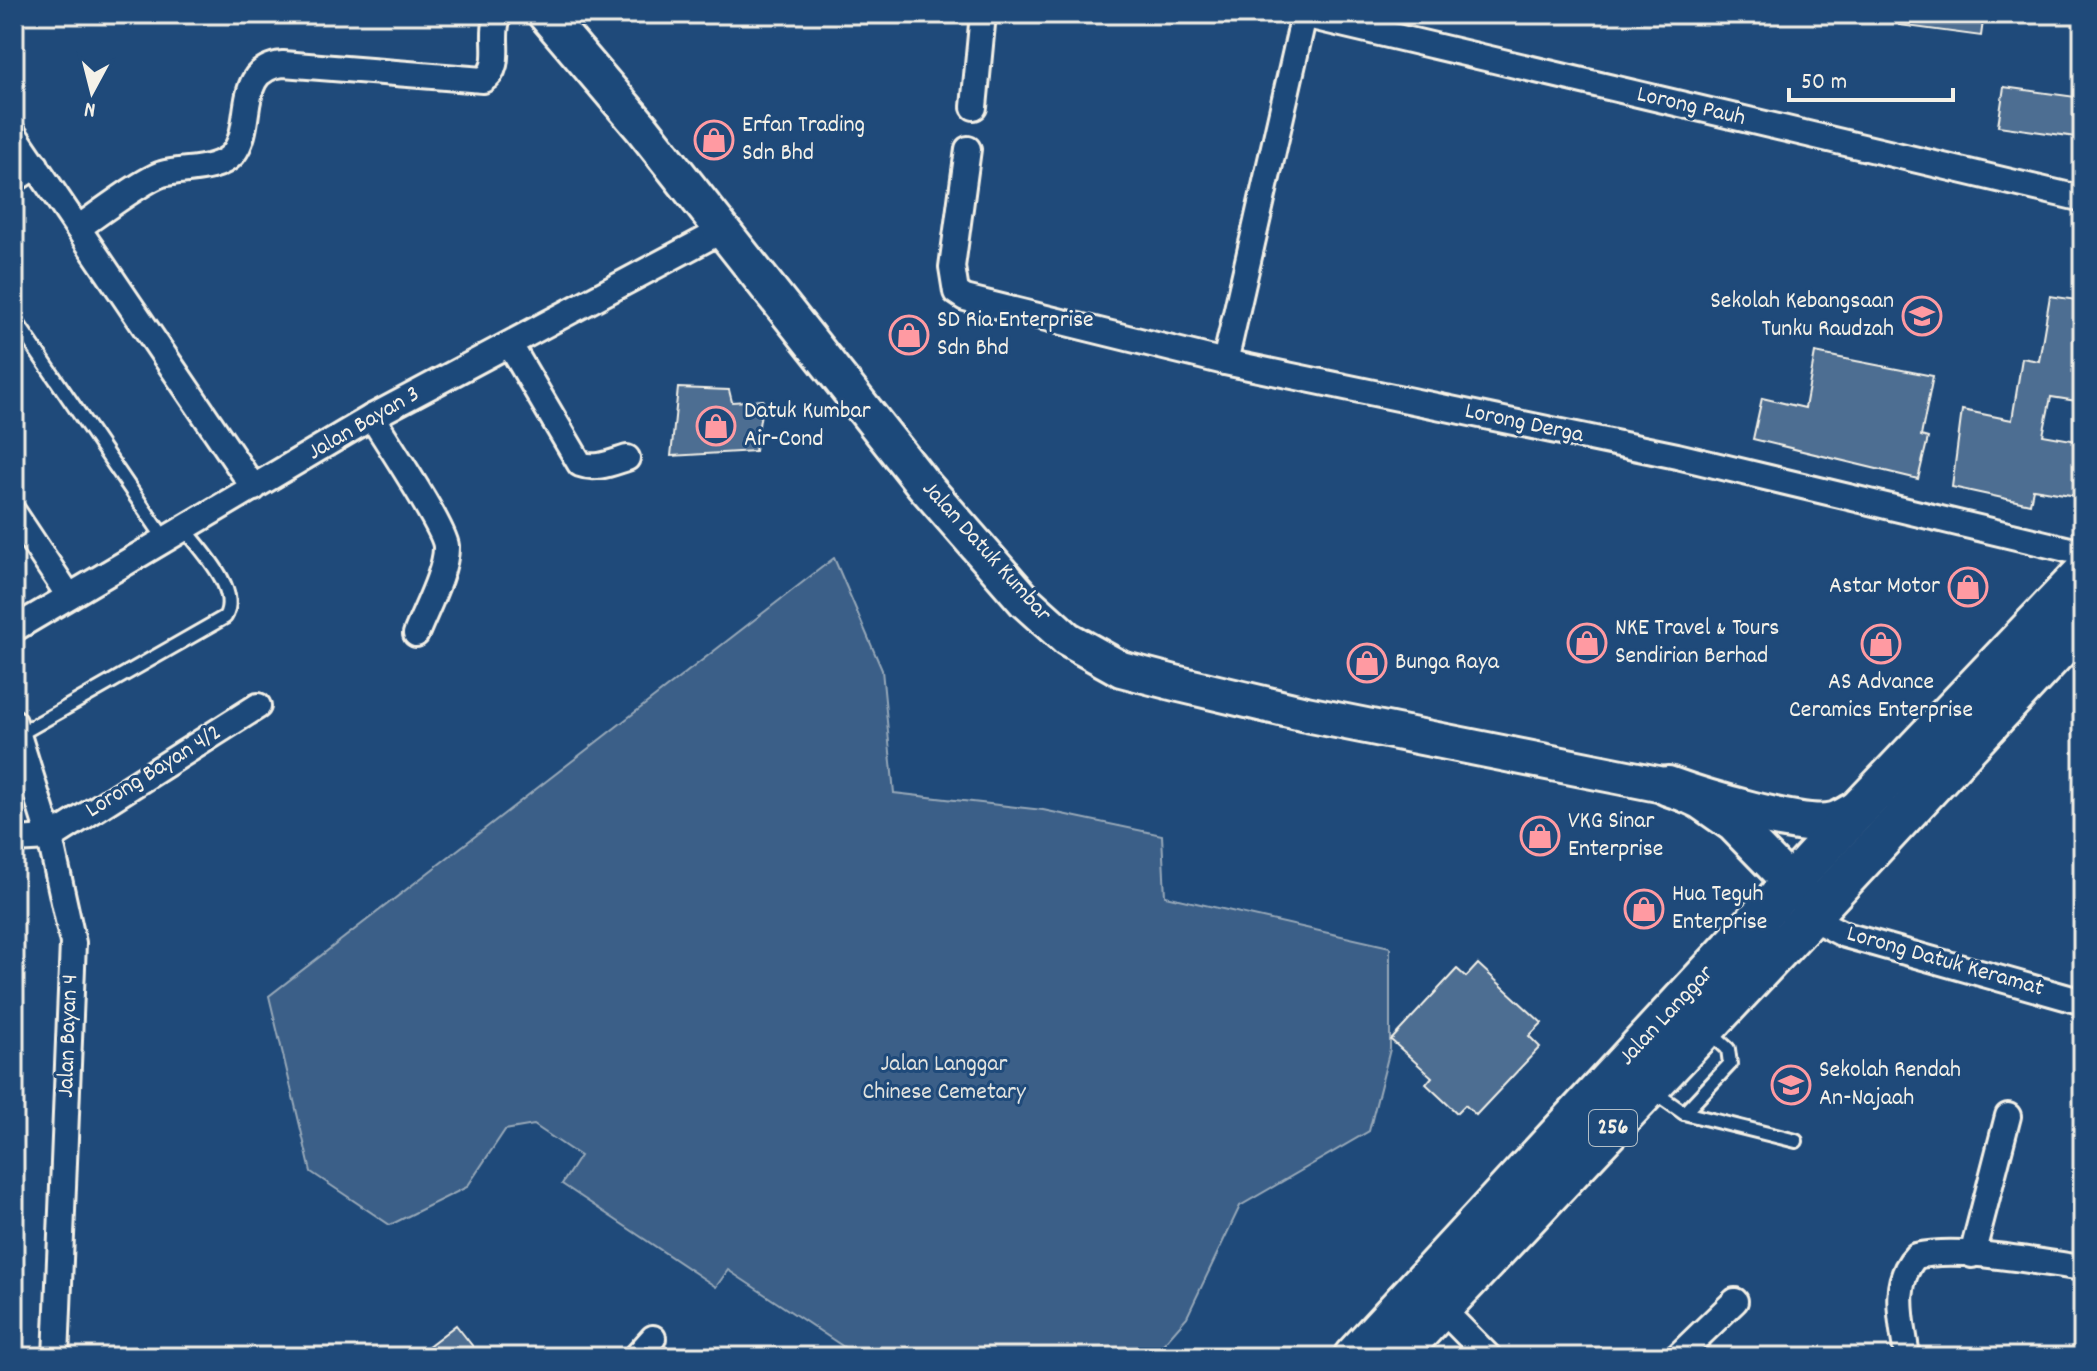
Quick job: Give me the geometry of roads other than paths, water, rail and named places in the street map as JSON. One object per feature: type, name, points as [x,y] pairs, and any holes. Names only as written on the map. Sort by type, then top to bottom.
[{"type":"main road","name":"Jalan Datuk Kumbar","points":[[545,14],[642,128],[932,495],[1026,602],[1067,639],[1121,669],[1175,683],[1306,714],[1668,786],[1700,801],[1733,824],[1791,883],[1813,914]]},
{"type":"main road","name":"Jalan Langgar","points":[[1396,1357],[1430,1297],[1791,883],[2083,573]]},
{"type":"main road","name":"Jalan Langgar","points":[[1353,1357],[1430,1297],[1650,1088],[2083,623]]},
{"type":"main road","points":[[2023,687],[2083,661]]},
{"type":"main road","points":[[1668,786],[1710,802],[1800,821],[1834,822],[1857,811]]},
{"type":"street","points":[[78,228],[159,175],[219,164],[228,158],[237,147],[253,83],[263,69],[283,64],[483,80],[490,76],[494,68],[496,20],[500,14]]},
{"type":"street","points":[[974,107],[983,14]]},
{"type":"street","points":[[1225,362],[1302,15]]},
{"type":"street","name":"Lorong Pauh","points":[[1302,15],[2083,199]]},
{"type":"street","points":[[14,134],[254,488]]},
{"type":"street","name":"Lorong Derga","points":[[968,149],[952,267],[956,292],[965,298],[1225,362],[1677,456],[2083,553]]},
{"type":"street","points":[[14,180],[36,165]]},
{"type":"street","name":"Jalan Bayan 3","points":[[14,629],[372,417],[721,231]]},
{"type":"street","points":[[510,345],[580,464],[603,466],[627,458]]},
{"type":"street","points":[[372,417],[446,543],[444,561],[416,634]]},
{"type":"street","points":[[14,513],[69,596]]},
{"type":"street","name":"Lorong Bayan 4/2","points":[[50,838],[258,706]]},
{"type":"street","name":"Jalan Bayan 4","points":[[17,738],[50,838],[73,943],[56,1357]]},
{"type":"street","points":[[14,840],[50,838]]},
{"type":"street","name":"Lorong Datuk Keramat","points":[[1813,914],[1845,935],[2083,1002]]},
{"type":"street","points":[[1983,1256],[2008,1116]]},
{"type":"street","points":[[1907,1357],[1900,1288],[1908,1264],[1916,1256],[1930,1253],[1983,1256],[2083,1268]]},
{"type":"street","points":[[1430,1297],[1489,1357]]},
{"type":"street","points":[[1677,1357],[1735,1301]]},
{"type":"street","points":[[636,1357],[653,1338]]},
{"type":"lane","points":[[14,318],[175,535],[228,591],[231,603],[225,617],[17,738]]},
{"type":"lane","points":[[1684,1113],[1727,1068],[1731,1059],[1728,1049],[1706,1029]]},
{"type":"lane","points":[[1650,1088],[1684,1113],[1796,1141]]},
{"type":"place","name":"Erfan Trading Sdn Bhd","points":[[714,140]]},
{"type":"place","name":"Sekolah Kebangsaan Tunku Raudzah","points":[[1922,316]]},
{"type":"place","name":"SD Ria Enterprise Sdn Bhd","points":[[909,335]]},
{"type":"place","name":"Datuk Kumbar Air-Cond","points":[[716,426]]},
{"type":"place","name":"Astar Motor","points":[[1968,587]]},
{"type":"place","name":"NKE Travel & Tours Sendirian Berhad","points":[[1587,643]]},
{"type":"place","name":"AS Advance Ceramics Enterprise","points":[[1881,644]]},
{"type":"place","name":"Bunga Raya","points":[[1367,663]]},
{"type":"place","name":"VKG Sinar Enterprise","points":[[1540,836]]},
{"type":"place","name":"Hua Teguh Enterprise","points":[[1644,909]]},
{"type":"place","name":"Sekolah Rendah An-Najaah","points":[[1791,1085]]},
{"type":"park label","name":"Jalan Langgar Chinese Cemetary","points":[[944,1079]]}]
